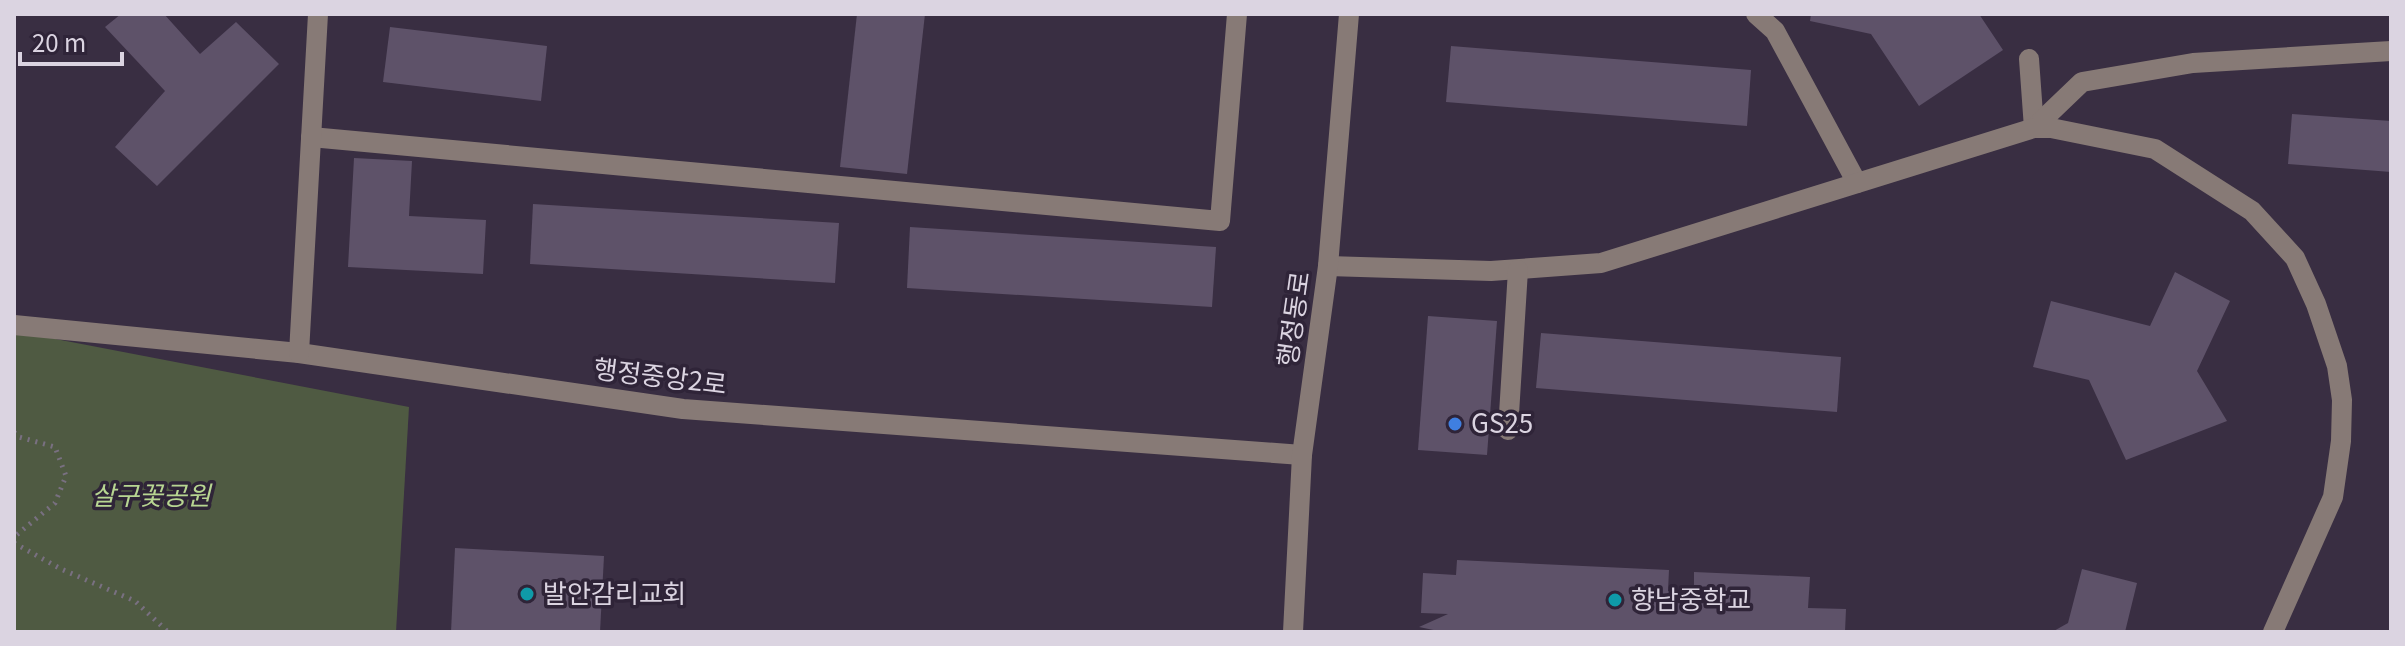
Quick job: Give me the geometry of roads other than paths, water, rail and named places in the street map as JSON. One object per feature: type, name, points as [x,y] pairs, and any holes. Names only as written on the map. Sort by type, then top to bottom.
[{"type":"street","points":[[299,353],[318,14]]},
{"type":"street","points":[[311,137],[1220,221],[1237,14]]},
{"type":"street","name":"행정동로","points":[[1293,632],[1302,455],[1328,266],[1349,14]]},
{"type":"street","points":[[1756,14],[1775,31],[1857,183]]},
{"type":"street","points":[[2034,128],[2082,82],[2193,63],[2391,51]]},
{"type":"street","points":[[2029,59],[2034,128]]},
{"type":"street","points":[[1328,266],[1518,270],[1601,263],[2034,128],[2051,128],[2155,149],[2252,211],[2295,258],[2316,304],[2337,366],[2342,400],[2341,441],[2333,497],[2273,632]]},
{"type":"street","points":[[1508,430],[1518,270]]},
{"type":"street","name":"행정중앙2로","points":[[14,325],[299,353],[683,409],[1302,455]]},
{"type":"place","name":"GS25","points":[[1455,424]]},
{"type":"place","name":"발안감리교회","points":[[527,594]]},
{"type":"place","name":"향남중학교","points":[[1615,600]]},
{"type":"park label","name":"살구꽃공원","points":[[151,496]]}]
